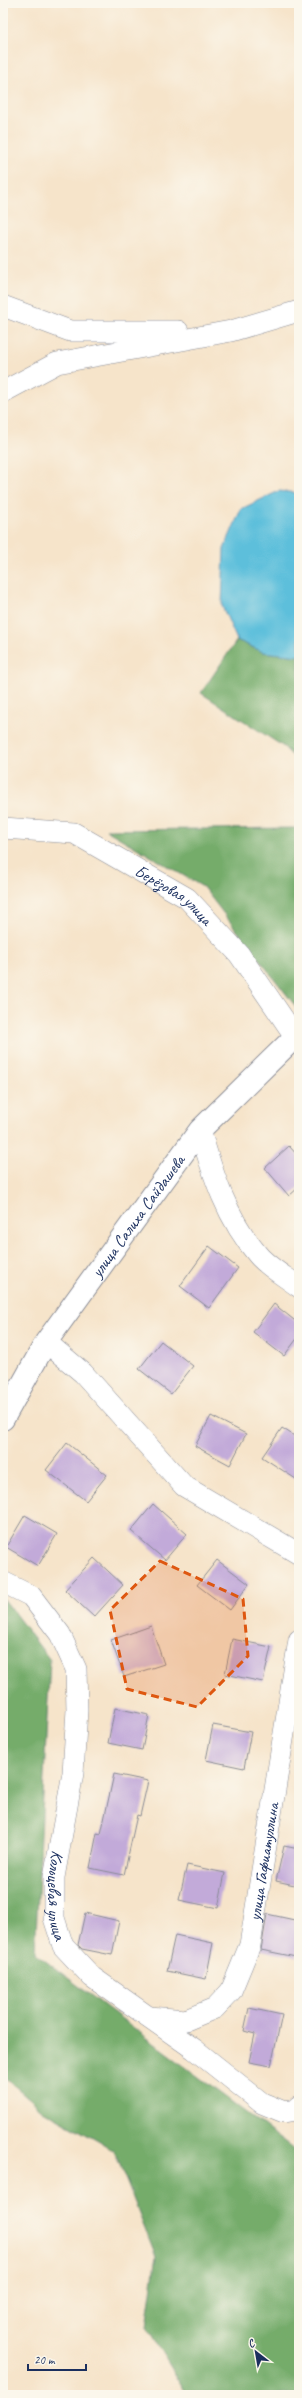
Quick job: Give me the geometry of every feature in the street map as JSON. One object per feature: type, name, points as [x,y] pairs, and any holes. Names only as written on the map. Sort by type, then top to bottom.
[{"type":"street","points":[[3,306],[70,331],[230,331]]},
{"type":"street","points":[[3,392],[58,363],[230,331],[299,311]]},
{"type":"street","name":"Берёзовая улица","points":[[3,828],[74,832],[187,898],[239,954],[297,1034]]},
{"type":"street","name":"улица Салиха Сайдашева","points":[[3,1419],[46,1342],[200,1130],[297,1034]]},
{"type":"street","points":[[200,1130],[211,1170],[226,1207],[258,1255],[299,1287]]},
{"type":"street","points":[[46,1342],[83,1373],[184,1486],[299,1554]]},
{"type":"street","name":"Кольцевая улица","points":[[3,1582],[31,1596],[60,1634],[76,1669],[77,1710],[73,1773],[54,1877],[54,1918],[63,1946],[92,1977],[194,2049],[262,2103],[284,2112],[295,2110],[299,2106]]},
{"type":"street","name":"улица Гафиатуллина","points":[[149,2016],[186,2020],[215,2008],[231,1991],[250,1945],[299,1640]]},
{"type":"highlighted area","points":[[160,1561],[243,1599],[248,1656],[197,1707],[127,1689],[110,1610]]},
{"type":"green space","points":[[237,640],[263,652],[299,656],[299,763],[284,747],[201,693]]},
{"type":"green space","points":[[299,828],[299,1006],[297,1008],[203,887],[106,830]]},
{"type":"green space","points":[[3,1598],[50,1660],[35,1953],[299,2153],[299,2395],[188,2395],[146,2327],[156,2256],[114,2150],[43,2110],[3,2076]]},
{"type":"water","points":[[279,491],[299,493],[299,656],[263,652],[237,640],[222,606],[224,549],[241,509]]},
{"type":"building","points":[[289,1146],[299,1157],[299,1187],[289,1196],[265,1168]]},
{"type":"building","points":[[209,1246],[238,1268],[209,1308],[180,1286]]},
{"type":"building","points":[[274,1304],[299,1324],[299,1336],[284,1356],[253,1332]]},
{"type":"building","points":[[161,1341],[193,1366],[171,1394],[139,1369]]},
{"type":"building","points":[[211,1416],[246,1434],[230,1465],[195,1446]]},
{"type":"building","points":[[282,1428],[299,1439],[299,1481],[262,1457]]},
{"type":"building","points":[[67,1443],[107,1475],[86,1501],[46,1470]]},
{"type":"building","points":[[153,1504],[187,1534],[165,1560],[131,1531]]},
{"type":"building","points":[[25,1515],[57,1534],[38,1566],[6,1547]]},
{"type":"building","points":[[94,1558],[123,1585],[94,1617],[65,1590]]},
{"type":"building","points":[[217,1560],[249,1584],[230,1610],[197,1585]]},
{"type":"building","points":[[151,1626],[164,1664],[124,1677],[111,1640]]},
{"type":"building","points":[[232,1639],[271,1647],[263,1682],[225,1674]]},
{"type":"building","points":[[115,1708],[149,1715],[142,1750],[108,1743]]},
{"type":"building","points":[[213,1725],[251,1732],[244,1768],[206,1760]]},
{"type":"building","points":[[114,1774],[148,1781],[140,1816],[137,1815],[124,1875],[90,1868],[97,1833],[101,1834]]},
{"type":"building","points":[[284,1846],[299,1849],[299,1886],[276,1881]]},
{"type":"building","points":[[187,1865],[225,1873],[218,1908],[179,1900]]},
{"type":"building","points":[[85,1913],[119,1921],[112,1955],[82,1949],[78,1945]]},
{"type":"building","points":[[267,1914],[299,1921],[299,1942],[296,1957],[261,1950]]},
{"type":"building","points":[[175,1935],[213,1943],[206,1979],[167,1971]]},
{"type":"building","points":[[249,2008],[282,2015],[271,2066],[249,2062],[255,2034],[244,2031]]}]
